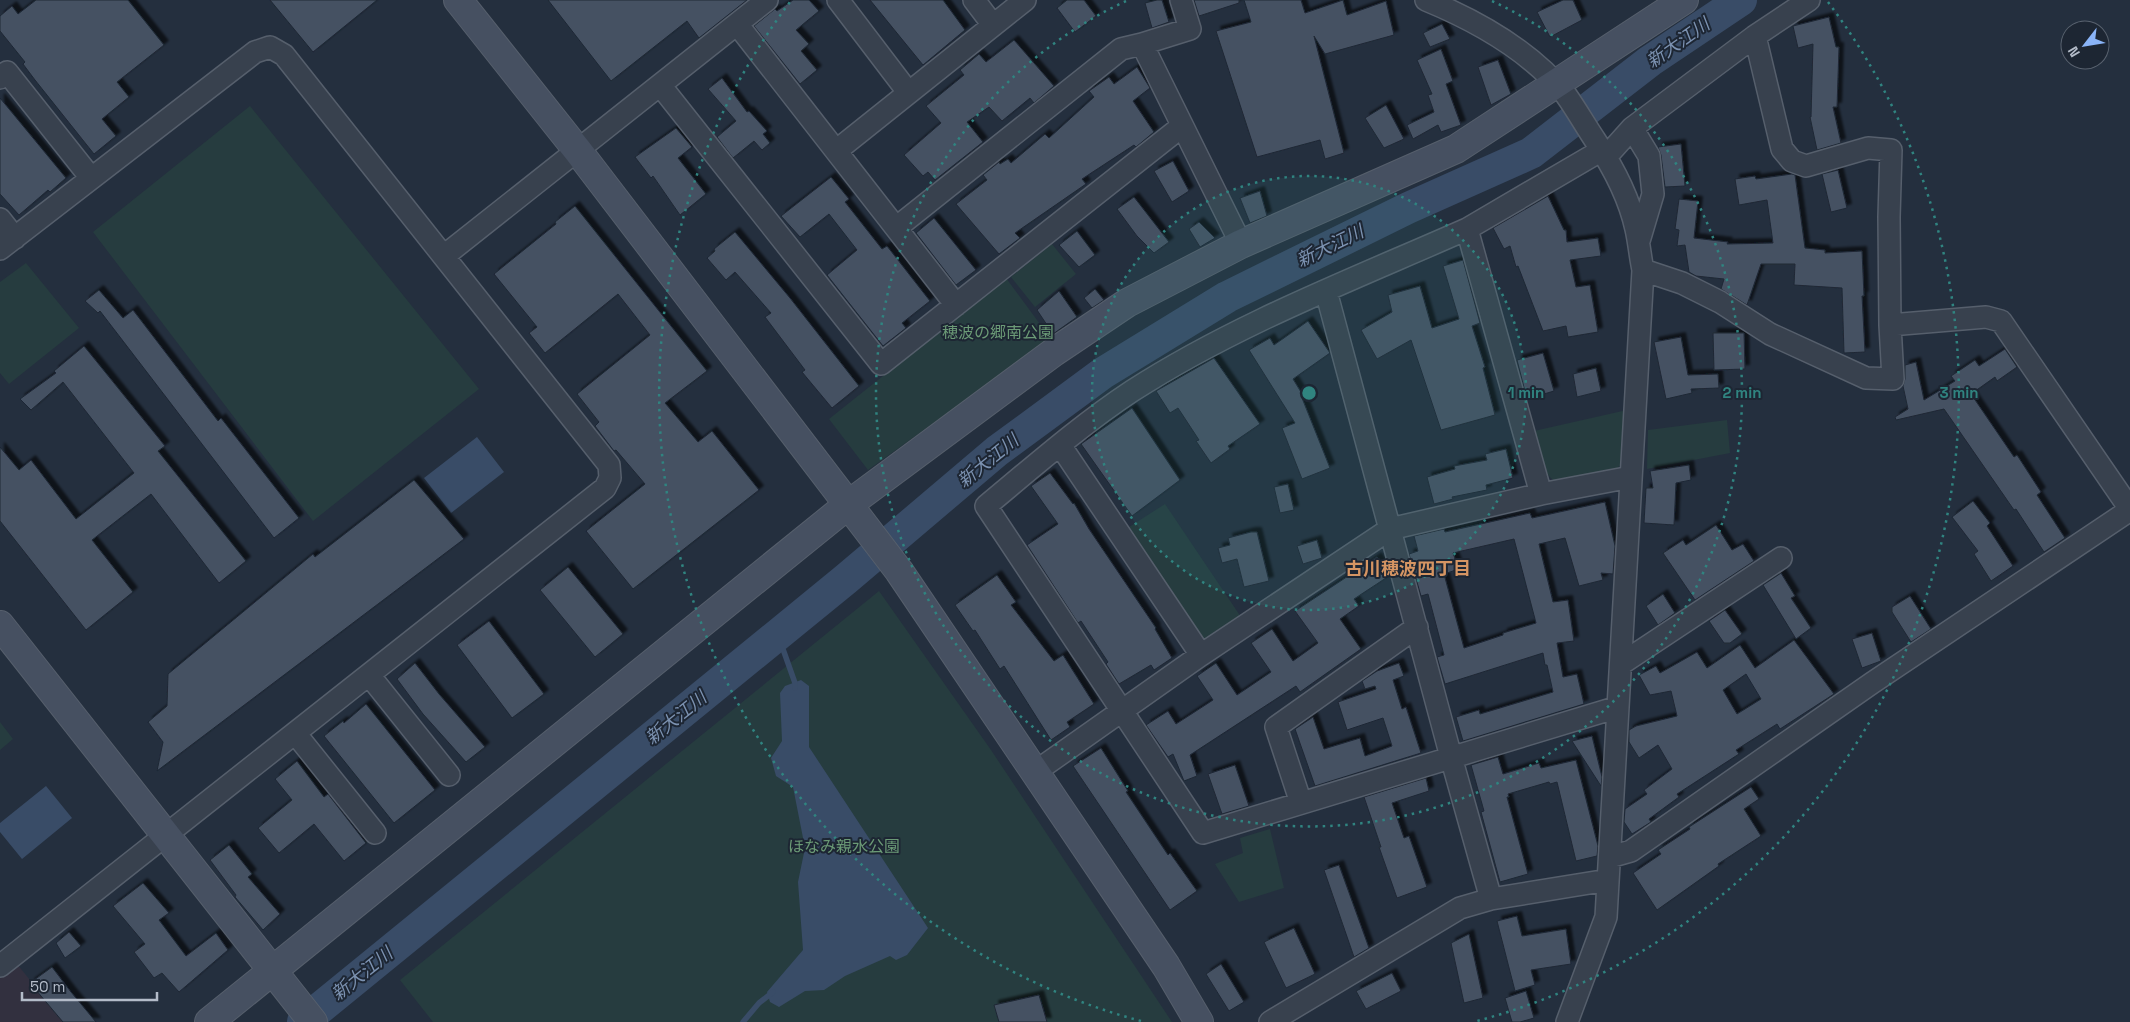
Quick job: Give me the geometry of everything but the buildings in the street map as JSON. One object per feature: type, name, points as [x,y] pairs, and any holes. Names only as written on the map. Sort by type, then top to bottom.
[{"type":"street","points":[[458,0],[578,151],[899,571],[1166,966],[1199,1022]]},
{"type":"street","points":[[444,256],[767,0]]},
{"type":"street","points":[[838,0],[908,92]]},
{"type":"street","points":[[974,0],[993,25]]},
{"type":"street","points":[[836,151],[1025,0]]},
{"type":"street","points":[[896,228],[1121,49],[1190,29],[1181,0]]},
{"type":"street","points":[[1426,0],[1446,4],[1518,50],[1561,90],[1600,148],[1624,193],[1636,228],[1642,270],[1632,477],[1606,917],[1567,1022]]},
{"type":"street","points":[[209,1022],[848,504],[1046,358],[1127,303],[1241,244],[1456,149],[1561,90],[1684,0]]},
{"type":"street","points":[[1618,707],[1204,833],[986,506],[1060,445],[1131,392],[1216,341],[1466,229],[1632,128],[1755,36],[1809,0]]},
{"type":"street","points":[[737,24],[956,305]]},
{"type":"street","points":[[1642,270],[1690,287],[1720,302],[1770,334],[1866,378],[1893,379],[1890,325],[1889,217],[1891,150],[1868,148],[1806,166],[1792,161],[1782,149],[1755,36]]},
{"type":"street","points":[[1142,44],[1241,244]]},
{"type":"street","points":[[0,219],[8,243],[255,52],[270,47],[284,55],[609,465],[610,478],[605,488],[0,966]]},
{"type":"street","points":[[0,78],[7,72],[91,178]]},
{"type":"street","points":[[660,85],[881,364],[1182,127]]},
{"type":"street","points":[[1632,128],[1649,156],[1653,194],[1638,243]]},
{"type":"street","points":[[1466,229],[1541,494]]},
{"type":"street","points":[[1326,291],[1491,899]]},
{"type":"street","points":[[1610,857],[1631,851],[1872,683],[2130,510],[2001,321],[1986,317],[1890,325]]},
{"type":"street","points":[[1060,445],[1201,655]]},
{"type":"street","points":[[1035,772],[1201,655],[1390,529],[1541,494],[1632,477]]},
{"type":"street","points":[[1621,664],[1781,558]]},
{"type":"street","points":[[0,625],[305,1013]]},
{"type":"street","points":[[1301,803],[1276,727],[1417,627]]},
{"type":"street","points":[[369,674],[450,775]]},
{"type":"street","points":[[294,733],[375,833]]},
{"type":"street","points":[[1270,1022],[1460,908],[1491,899],[1608,880]]},
{"type":"shaded area","points":[[17,964],[64,1022],[0,1022],[0,978]]},
{"type":"green space","points":[[250,106],[479,389],[313,521],[93,232]]},
{"type":"green space","points":[[1052,244],[1076,274],[1035,307],[1011,277]]},
{"type":"green space","points":[[26,263],[79,328],[9,384],[0,373],[0,282]]},
{"type":"green space","name":"穂波の郷南公園","points":[[1006,278],[1051,339],[868,470],[829,419]]},
{"type":"green space","points":[[1627,410],[1625,461],[1614,471],[1559,483],[1548,475],[1544,468],[1534,431]]},
{"type":"green space","points":[[1727,420],[1730,453],[1647,469],[1648,430]]},
{"type":"green space","points":[[1165,504],[1241,617],[1203,643],[1126,529]]},
{"type":"green space","name":"ほなみ親水公園","points":[[879,591],[991,750],[1172,1022],[433,1022],[400,980]]},
{"type":"green space","points":[[0,722],[13,739],[0,750]]},
{"type":"green space","points":[[1270,829],[1284,888],[1239,902],[1215,864],[1243,853],[1240,838]]},
{"type":"water","points":[[477,437],[504,472],[451,513],[424,478]]},
{"type":"water","points":[[801,680],[809,686],[809,747],[928,928],[907,955],[896,960],[890,956],[845,976],[824,990],[805,991],[779,1007],[770,1002],[767,992],[803,950],[798,882],[805,848],[793,787],[776,776],[771,758],[782,741],[780,693],[785,686]]},
{"type":"water","points":[[46,786],[72,818],[22,859],[0,832],[0,823]]},
{"type":"waterway","name":"新大江川","points":[[303,1022],[846,579],[997,451],[1103,373],[1227,297],[1408,208],[1531,153],[1650,61],[1741,0]]},
{"type":"waterway","points":[[778,635],[795,683],[795,688]]},
{"type":"waterway","points":[[743,1022],[759,1003],[773,992]]},
{"type":"district","name":"古川穂波四丁目","points":[[1408,569]]}]
